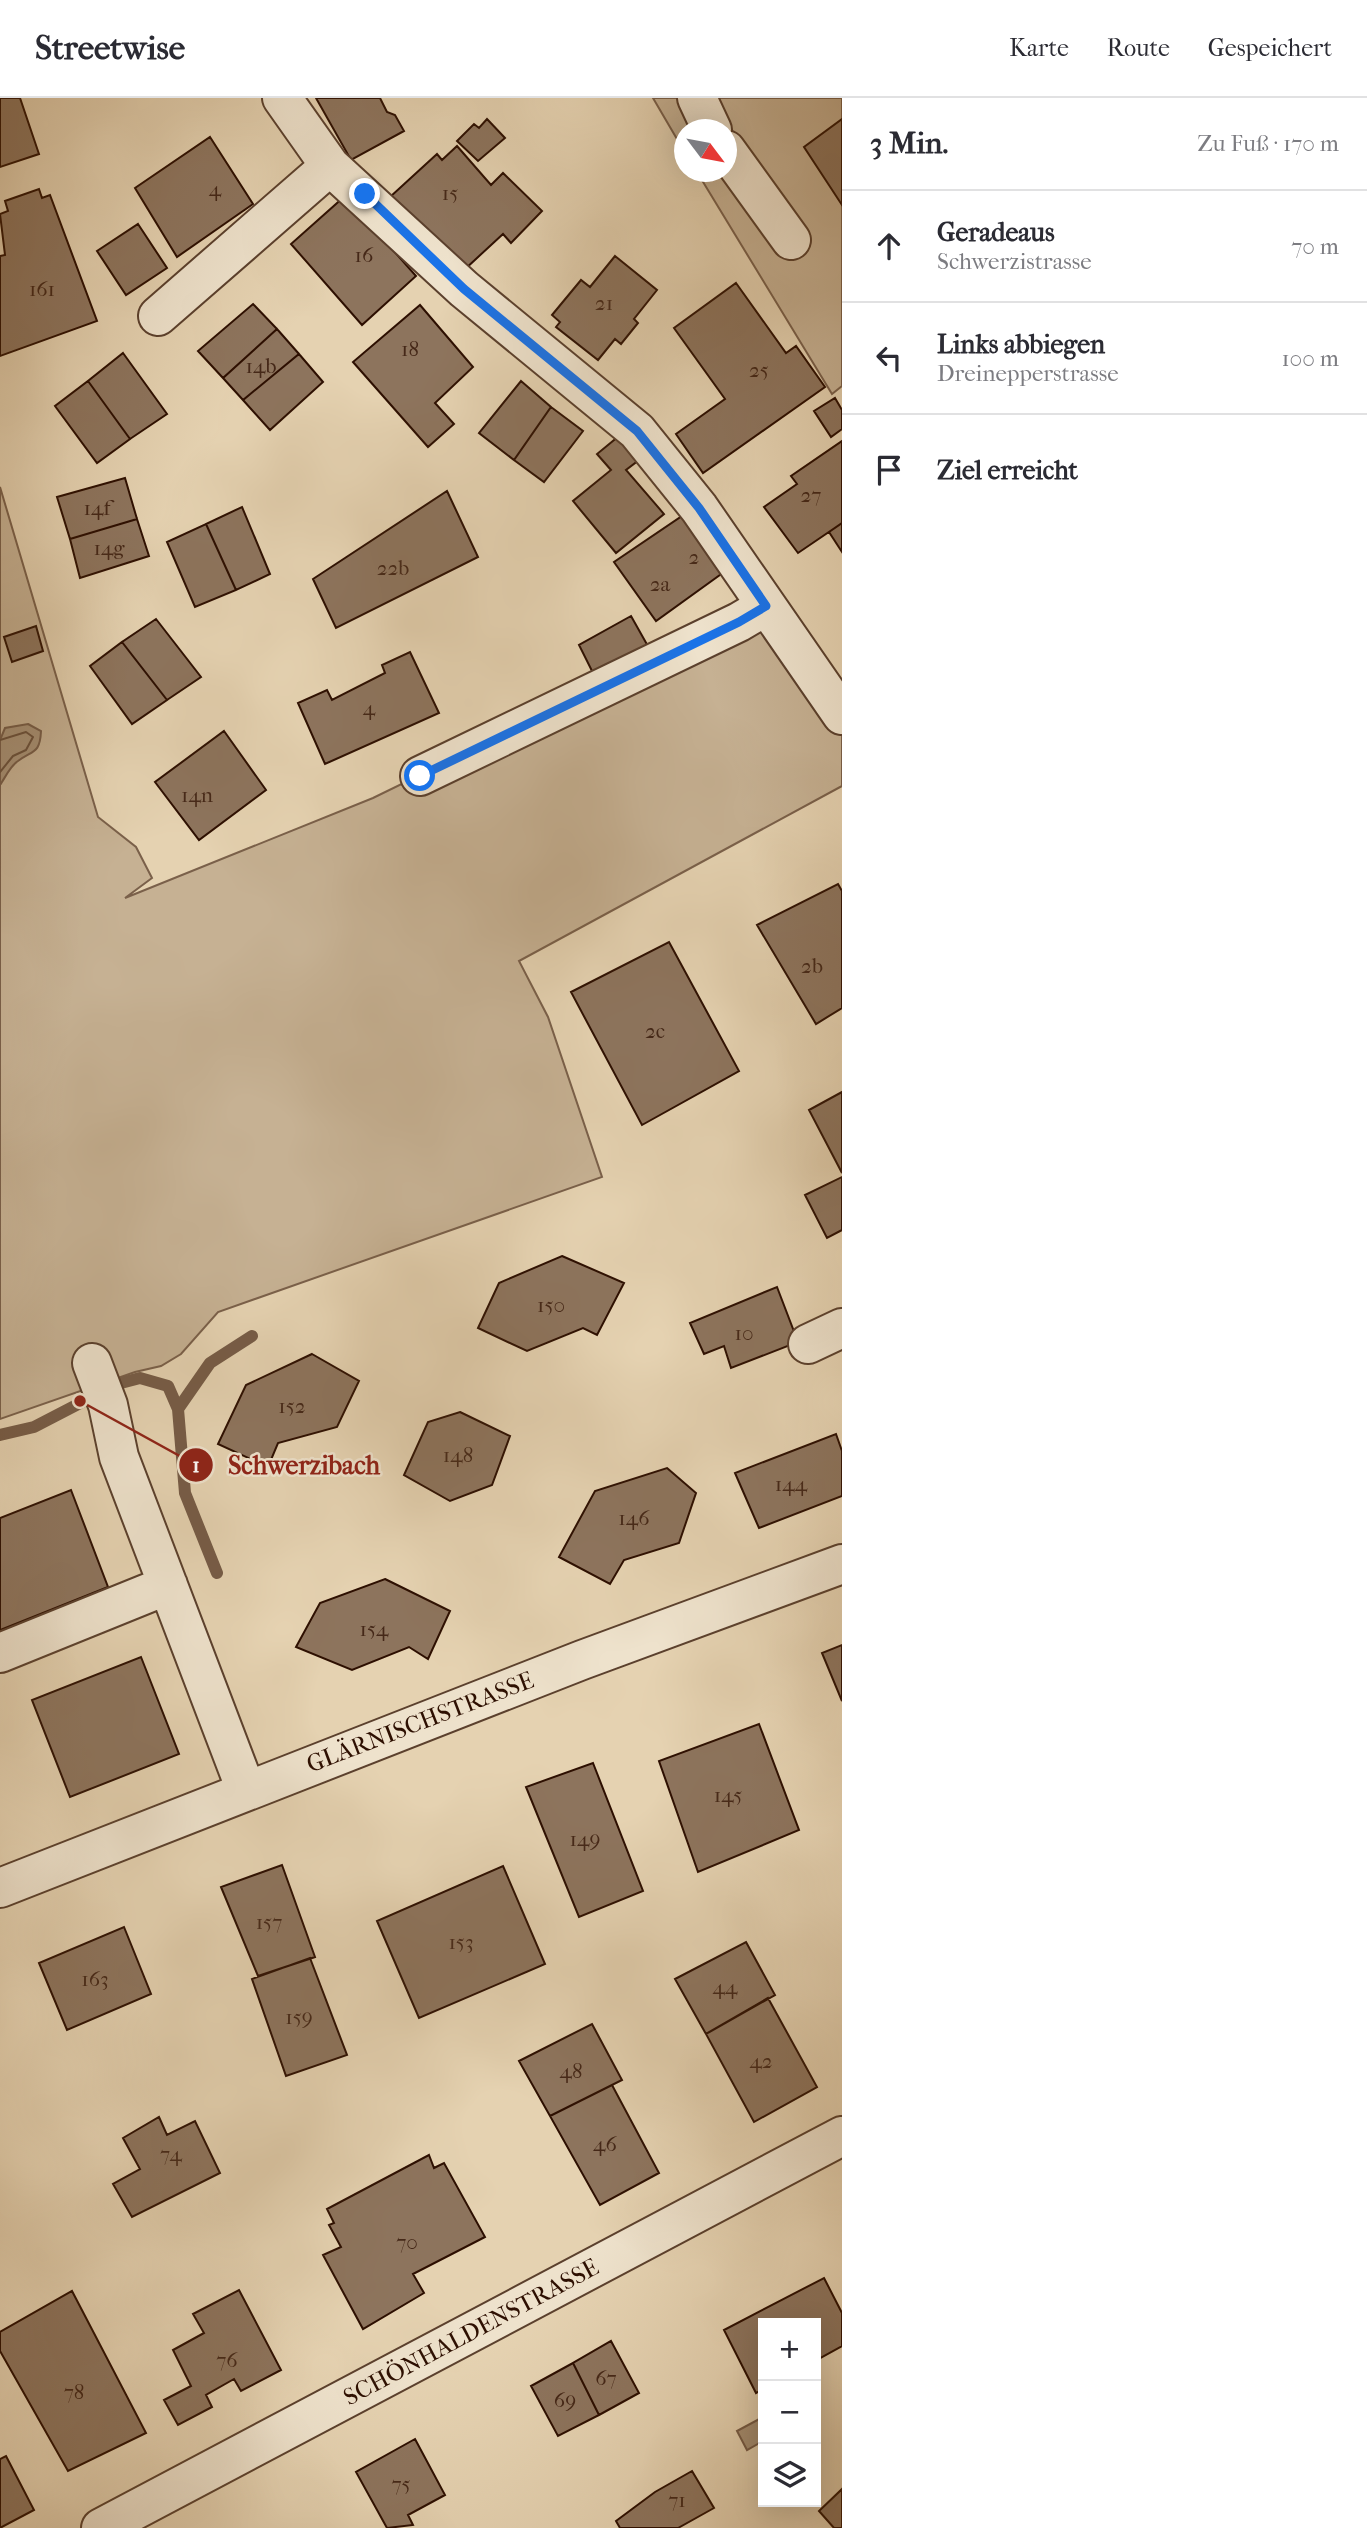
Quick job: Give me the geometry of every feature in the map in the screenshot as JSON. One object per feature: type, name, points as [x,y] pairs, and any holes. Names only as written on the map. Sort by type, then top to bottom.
[{"type":"street","points":[[282,98],[330,166],[464,289],[637,431],[699,508],[766,606],[835,692]]},
{"type":"street","points":[[697,98],[707,119]]},
{"type":"street","points":[[737,165],[791,240]]},
{"type":"street","points":[[158,316],[330,166]]},
{"type":"street","points":[[420,776],[739,622],[766,606]]},
{"type":"street","points":[[808,1345],[842,1328]]},
{"type":"street","points":[[92,1363],[108,1405],[119,1457],[246,1790]]},
{"type":"street","name":"GLÄRNISCHSTRASSE","points":[[0,1888],[246,1790],[842,1564]]},
{"type":"street","points":[[0,1653],[168,1585]]},
{"type":"street","name":"SCHÖNHALDENSTRASSE","points":[[101,2528],[842,2136]]},
{"type":"shaded area","points":[[653,98],[842,98],[842,386],[832,394],[703,182],[737,182],[737,119],[674,119],[674,134]]},
{"type":"shaded area","points":[[0,487],[98,817],[136,847],[152,878],[125,898],[373,798],[766,606],[842,715],[842,786],[519,961],[548,1017],[602,1177],[218,1312],[181,1354],[161,1366],[135,1372],[0,1419]]},
{"type":"water","points":[[28,724],[41,731],[39,744],[13,766],[0,785],[0,740],[5,728]]},
{"type":"water","points":[[758,2420],[758,2444],[747,2450],[737,2431]]},
{"type":"building","points":[[0,98],[20,98],[39,154],[0,167]]},
{"type":"building","points":[[316,98],[380,98],[387,112],[395,115],[404,131],[351,160]]},
{"type":"building","points":[[487,119],[505,138],[478,161],[457,141],[474,124],[479,128]]},
{"type":"building","points":[[842,119],[842,205],[804,147]]},
{"type":"building","points":[[210,137],[253,204],[177,257],[135,188]]},
{"type":"building","points":[[457,146],[491,185],[503,173],[542,211],[511,243],[503,234],[464,270],[390,197],[437,154],[442,160]]},
{"type":"building","points":[[39,189],[42,198],[50,195],[97,321],[0,356],[0,256],[5,255],[0,214],[8,211],[5,201]]},
{"type":"building","points":[[345,196],[416,276],[362,325],[291,244]]},
{"type":"building","points":[[138,224],[167,268],[126,295],[97,251]]},
{"type":"building","points":[[615,256],[657,290],[634,319],[638,323],[621,344],[615,339],[598,360],[556,327],[560,322],[552,315],[581,280],[590,287]]},
{"type":"building","points":[[736,283],[786,353],[796,346],[825,387],[703,473],[676,434],[725,399],[674,328]]},
{"type":"building","points":[[253,304],[277,329],[223,378],[198,351]]},
{"type":"building","points":[[420,305],[473,367],[435,403],[454,424],[428,447],[353,362]]},
{"type":"building","points":[[277,329],[299,354],[243,400],[223,378]]},
{"type":"building","points":[[123,353],[167,414],[130,439],[88,381]]},
{"type":"building","points":[[299,354],[323,382],[270,430],[243,400]]},
{"type":"building","points":[[88,381],[130,439],[97,463],[55,406]]},
{"type":"building","points":[[521,381],[551,407],[514,460],[479,433]]},
{"type":"building","points":[[835,398],[842,410],[842,429],[831,437],[814,411]]},
{"type":"building","points":[[551,407],[583,431],[544,482],[514,460]]},
{"type":"building","points":[[619,436],[639,460],[626,470],[664,514],[616,553],[573,501],[611,470],[597,454]]},
{"type":"building","points":[[842,441],[842,523],[798,553],[764,507],[797,484],[791,476]]},
{"type":"building","points":[[125,478],[137,519],[70,539],[57,497]]},
{"type":"building","points":[[447,491],[478,557],[336,628],[313,579]]},
{"type":"building","points":[[242,507],[270,574],[236,590],[206,524]]},
{"type":"building","points":[[685,514],[724,572],[656,621],[614,562]]},
{"type":"building","points":[[137,519],[149,556],[80,578],[70,539]]},
{"type":"building","points":[[842,523],[842,552],[829,532]]},
{"type":"building","points":[[206,524],[236,590],[195,607],[167,542]]},
{"type":"building","points":[[631,616],[649,648],[593,673],[579,645]]},
{"type":"building","points":[[156,619],[201,677],[167,700],[122,642]]},
{"type":"building","points":[[36,626],[43,651],[12,662],[4,637]]},
{"type":"building","points":[[122,642],[167,700],[132,724],[90,666]]},
{"type":"building","points":[[410,652],[439,713],[325,764],[298,703],[327,690],[332,700],[385,673],[382,665]]},
{"type":"building","points":[[224,731],[266,790],[199,840],[155,782]]},
{"type":"building","points":[[838,884],[842,891],[842,1008],[816,1024],[757,925]]},
{"type":"building","points":[[669,942],[739,1071],[642,1125],[571,992]]},
{"type":"building","points":[[842,1092],[842,1173],[809,1110]]},
{"type":"building","points":[[842,1177],[842,1230],[827,1238],[805,1195]]},
{"type":"building","points":[[562,1256],[624,1283],[597,1335],[583,1328],[527,1351],[478,1328],[499,1283]]},
{"type":"building","points":[[777,1287],[798,1342],[731,1368],[724,1346],[704,1354],[690,1323]]},
{"type":"building","points":[[312,1354],[359,1381],[337,1427],[278,1443],[268,1467],[218,1444],[246,1385]]},
{"type":"building","points":[[460,1412],[510,1436],[492,1485],[450,1501],[404,1475],[428,1422]]},
{"type":"building","points":[[836,1434],[842,1451],[842,1496],[759,1528],[735,1473]]},
{"type":"building","points":[[667,1468],[696,1493],[679,1543],[624,1560],[610,1584],[559,1557],[595,1491]]},
{"type":"building","points":[[71,1490],[108,1587],[0,1630],[0,1518]]},
{"type":"building","points":[[385,1579],[450,1611],[428,1659],[409,1647],[352,1670],[296,1647],[320,1603]]},
{"type":"building","points":[[842,1645],[842,1701],[822,1653]]},
{"type":"building","points":[[141,1657],[179,1754],[70,1797],[32,1700]]},
{"type":"building","points":[[759,1724],[799,1830],[698,1872],[659,1761]]},
{"type":"building","points":[[593,1763],[643,1891],[579,1917],[526,1787]]},
{"type":"building","points":[[282,1865],[315,1957],[258,1976],[221,1887]]},
{"type":"building","points":[[503,1866],[545,1964],[419,2018],[377,1921]]},
{"type":"building","points":[[124,1927],[151,1994],[67,2030],[39,1963]]},
{"type":"building","points":[[746,1942],[775,1995],[706,2034],[675,1979]]},
{"type":"building","points":[[310,1958],[347,2055],[286,2076],[252,1979]]},
{"type":"building","points":[[768,1998],[817,2087],[754,2122],[706,2034]]},
{"type":"building","points":[[592,2024],[622,2080],[550,2116],[519,2061]]},
{"type":"building","points":[[612,2085],[659,2173],[600,2205],[550,2116]]},
{"type":"building","points":[[159,2117],[167,2135],[195,2121],[220,2173],[132,2217],[113,2184],[140,2169],[123,2138]]},
{"type":"building","points":[[429,2155],[434,2168],[444,2163],[485,2237],[413,2274],[424,2293],[363,2329],[323,2255],[341,2247],[329,2225],[334,2223],[327,2209]]},
{"type":"building","points":[[824,2278],[842,2313],[842,2346],[821,2358],[821,2318],[758,2318],[756,2393],[724,2330]]},
{"type":"building","points":[[239,2290],[281,2370],[241,2391],[234,2379],[206,2395],[212,2407],[178,2425],[164,2400],[191,2386],[173,2350],[204,2333],[193,2314]]},
{"type":"building","points":[[72,2291],[146,2433],[68,2471],[0,2351],[0,2332]]},
{"type":"building","points":[[611,2341],[639,2393],[599,2415],[573,2363]]},
{"type":"building","points":[[573,2363],[599,2415],[558,2436],[531,2386]]},
{"type":"building","points":[[415,2439],[445,2495],[408,2515],[413,2525],[387,2528],[356,2472]]},
{"type":"building","points":[[6,2456],[34,2510],[0,2528],[0,2459]]},
{"type":"building","points":[[692,2471],[714,2508],[678,2528],[620,2528],[616,2521],[655,2492]]},
{"type":"building","points":[[842,2489],[842,2528],[834,2528],[819,2511]]},
{"type":"waterway","points":[[217,1573],[185,1493],[178,1409],[210,1363],[252,1336]]},
{"type":"waterway","points":[[0,1435],[34,1427],[117,1384],[140,1378],[168,1386],[178,1409]]},
{"type":"place","name":"Schwerzibach","points":[[80,1401]]},
{"type":"route","points":[[365,194],[464,289],[637,431],[699,508],[766,606],[739,622],[420,776]]}]
